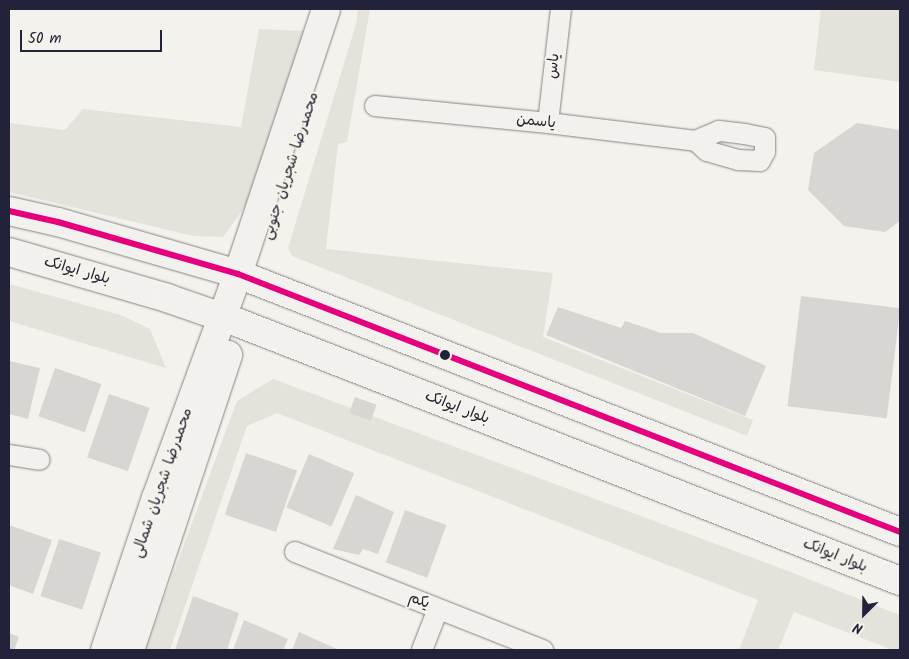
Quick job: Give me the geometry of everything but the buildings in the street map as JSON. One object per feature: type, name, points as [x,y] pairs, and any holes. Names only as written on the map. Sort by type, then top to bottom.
[{"type":"main road","name":"محمدرضا شجریان جنوبی","points":[[231,320],[246,277],[326,9]]},
{"type":"main road","points":[[9,211],[58,222],[246,277],[900,532]]},
{"type":"main road","name":"بلوار ایوانک","points":[[9,252],[167,298],[231,320],[900,581]]},
{"type":"main road","name":"محمدرضا شجریان شمالی","points":[[105,650],[156,498],[231,320]]},
{"type":"main road","name":"محمدرضا شجریان شمالی","points":[[130,650],[231,320]]},
{"type":"street","name":"یاس","points":[[548,123],[560,9]]},
{"type":"street","name":"یاسمن","points":[[375,106],[548,123],[696,141]]},
{"type":"street","points":[[9,455],[40,460]]},
{"type":"street","name":"یکم","points":[[295,552],[543,650]]},
{"type":"street","points":[[422,650],[438,609]]},
{"type":"shaded area","points":[[358,9],[370,9],[347,142],[338,144],[326,249],[553,273],[543,337],[753,420],[747,436],[292,256],[288,248],[356,24]]},
{"type":"shaded area","points":[[821,9],[900,9],[900,82],[814,70]]},
{"type":"shaded area","points":[[259,29],[305,31],[250,200],[223,237],[193,236],[9,192],[9,123],[65,130],[83,109],[241,127]]},
{"type":"shaded area","points":[[9,284],[121,315],[150,329],[166,368],[9,321]]},
{"type":"shaded area","points":[[273,379],[775,566],[900,615],[900,650],[893,650],[794,612],[778,650],[739,650],[758,600],[277,413],[247,426],[170,650],[145,650],[237,401]]},
{"type":"transit line","points":[[9,211],[58,222],[238,274],[900,532]]}]
